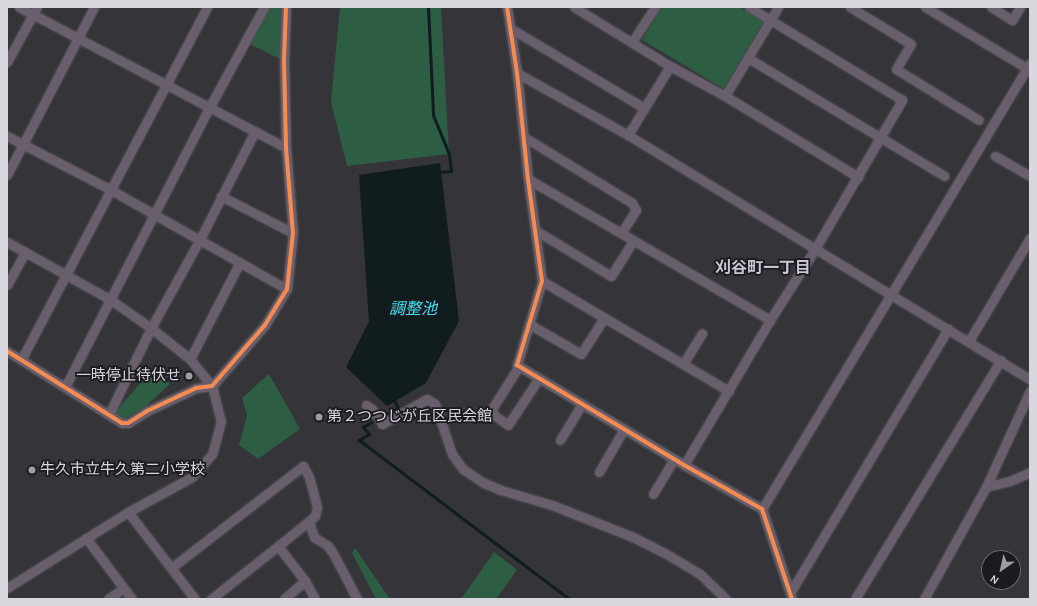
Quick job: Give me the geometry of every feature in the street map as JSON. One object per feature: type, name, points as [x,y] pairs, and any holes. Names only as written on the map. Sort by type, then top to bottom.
[{"type":"street","points":[[19,7],[35,11],[77,38],[286,148]]},
{"type":"street","points":[[7,175],[94,7]]},
{"type":"street","points":[[21,360],[207,7]]},
{"type":"street","points":[[65,387],[209,108],[264,7]]},
{"type":"street","points":[[507,7],[517,73],[528,179],[542,282],[517,365],[674,460],[762,509],[791,596]]},
{"type":"street","points":[[574,7],[670,66],[725,96],[858,176]]},
{"type":"street","points":[[632,42],[655,7]]},
{"type":"street","points":[[684,465],[770,320],[815,249],[902,100],[749,7]]},
{"type":"street","points":[[725,96],[778,7]]},
{"type":"street","points":[[850,7],[911,44],[896,69],[979,120]]},
{"type":"street","points":[[762,509],[1029,67],[925,7]]},
{"type":"street","points":[[991,7],[1012,20],[1020,7]]},
{"type":"street","points":[[7,351],[122,422],[128,423],[182,394],[196,388],[212,386],[265,324],[287,289],[293,234],[286,148],[284,8]]},
{"type":"street","points":[[7,62],[35,11]]},
{"type":"street","points":[[510,28],[644,108]]},
{"type":"street","points":[[748,58],[944,176]]},
{"type":"street","points":[[628,135],[670,66]]},
{"type":"street","points":[[517,73],[628,135],[1030,379]]},
{"type":"street","points":[[109,414],[151,328],[200,239],[255,131]]},
{"type":"street","points":[[7,136],[111,190],[287,289]]},
{"type":"street","points":[[524,137],[632,203],[636,210],[621,233]]},
{"type":"street","points":[[995,156],[1030,176]]},
{"type":"street","points":[[528,179],[770,320]]},
{"type":"street","points":[[221,196],[293,234]]},
{"type":"street","points":[[535,230],[611,276],[633,241]]},
{"type":"street","points":[[969,341],[1030,238]]},
{"type":"street","points":[[7,242],[111,300],[151,328],[190,359],[212,386],[221,421],[212,454],[192,477],[128,512],[7,588]]},
{"type":"street","points":[[7,285],[25,252]]},
{"type":"street","points":[[190,359],[240,262]]},
{"type":"street","points":[[542,282],[729,391]]},
{"type":"street","points":[[529,324],[581,354],[604,318]]},
{"type":"street","points":[[791,596],[948,329]]},
{"type":"street","points":[[683,364],[702,333]]},
{"type":"street","points":[[855,599],[1001,360]]},
{"type":"street","points":[[520,366],[490,412],[508,425],[539,378]]},
{"type":"street","points":[[924,599],[986,487],[1030,390]]},
{"type":"street","points":[[366,405],[372,409],[382,424],[427,399],[435,404],[452,454],[463,469],[484,483],[501,490],[552,505],[633,537],[700,574],[726,599]]},
{"type":"street","points":[[560,440],[582,404]]},
{"type":"street","points":[[599,472],[624,429]]},
{"type":"street","points":[[653,494],[674,460]]},
{"type":"street","points":[[171,568],[303,466],[309,477],[317,507],[315,516],[211,599]]},
{"type":"street","points":[[986,487],[1010,481],[1030,472]]},
{"type":"street","points":[[128,512],[195,599]]},
{"type":"street","points":[[309,522],[314,537],[327,545],[333,553],[357,599]]},
{"type":"street","points":[[86,538],[132,599]]},
{"type":"street","points":[[278,546],[305,581],[315,599]]},
{"type":"street","points":[[284,599],[305,581]]},
{"type":"street","points":[[108,599],[124,588]]},
{"type":"green space","points":[[264,7],[281,7],[286,9],[284,61],[246,42]]},
{"type":"green space","points":[[340,7],[441,7],[449,154],[347,166],[331,102]]},
{"type":"green space","points":[[661,7],[740,7],[764,21],[724,89],[642,40]]},
{"type":"green space","points":[[154,368],[170,384],[144,408],[125,419],[114,413]]},
{"type":"green space","points":[[269,374],[300,429],[258,459],[239,445],[247,415],[242,398]]},
{"type":"green space","points":[[355,548],[390,599],[376,599],[352,553]]},
{"type":"green space","points":[[494,552],[517,570],[496,599],[461,599]]},
{"type":"water","name":"調整池","points":[[440,163],[459,321],[426,383],[387,406],[346,367],[369,321],[359,175]]},
{"type":"waterway","points":[[428,7],[433,115],[449,154],[451,171],[438,172]]},
{"type":"waterway","points":[[393,399],[398,408],[363,427],[369,434],[359,440],[569,599]]},
{"type":"cycle path","points":[[7,351],[122,423],[128,423],[147,411],[196,388],[212,386],[265,325],[287,289],[293,233],[286,148],[284,61],[286,7]]},
{"type":"cycle path","points":[[507,7],[517,73],[528,179],[542,281],[517,365],[684,465],[762,509],[792,599]]},
{"type":"place","name":"一時停止待伏せ","points":[[189,376]]},
{"type":"place","name":"第２つつじが丘区民会館","points":[[319,417]]},
{"type":"place","name":"牛久市立牛久第二小学校","points":[[32,470]]},
{"type":"district","name":"刈谷町一丁目","points":[[763,268]]}]
